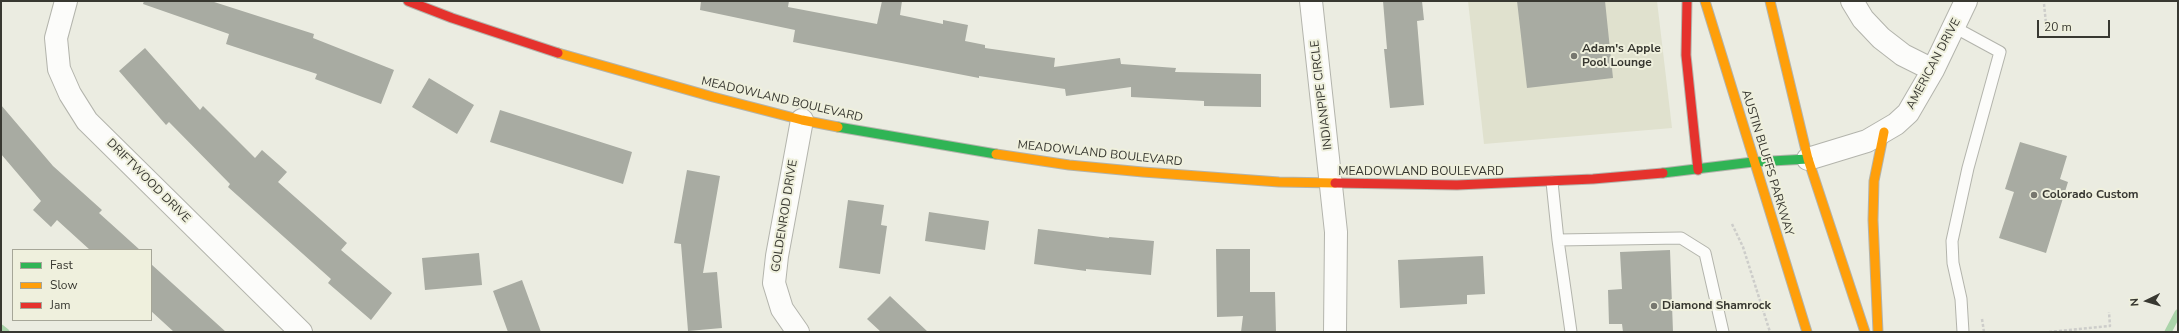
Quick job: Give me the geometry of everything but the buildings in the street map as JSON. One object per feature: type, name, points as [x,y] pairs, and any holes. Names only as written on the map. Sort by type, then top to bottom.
[{"type":"street","name":"DRIFTWOOD DRIVE","points":[[66,1],[56,38],[59,69],[70,94],[86,121],[301,332]]},
{"type":"street","name":"MEADOWLAND BOULEVARD","points":[[408,1],[452,18],[577,59],[713,98],[802,120],[923,143],[1069,165],[1279,182],[1457,185],[1552,182],[1698,170],[1753,162],[1808,159]]},
{"type":"street","name":"INDIANPIPE CIRCLE","points":[[1311,1],[1336,232],[1335,332]]},
{"type":"street","points":[[1687,1],[1686,55],[1698,170]]},
{"type":"street","name":"AUSTIN BLUFFS PARKWAY","points":[[1705,1],[1753,162],[1807,332]]},
{"type":"street","points":[[1770,1],[1808,159],[1865,332]]},
{"type":"street","points":[[1852,1],[1863,19],[1881,38],[1903,55],[1933,70]]},
{"type":"street","name":"AMERICAN DRIVE","points":[[1808,159],[1867,141],[1884,132],[1908,113],[1933,70],[1966,1]]},
{"type":"street","name":"GOLDENROD DRIVE","points":[[798,332],[782,309],[774,283],[777,256],[802,120]]},
{"type":"street","points":[[1878,332],[1873,220],[1874,181],[1884,132]]},
{"type":"lane","points":[[1954,27],[2000,52],[1968,168],[1952,241],[1953,263],[1961,298],[1963,332]]},
{"type":"lane","points":[[1552,182],[1558,240],[1571,332]]},
{"type":"lane","points":[[1558,240],[1681,238],[1705,253],[1723,332]]},
{"type":"path","points":[[2044,4],[2046,33]]},
{"type":"path","points":[[1732,224],[1743,247],[1770,332]]},
{"type":"path","points":[[2049,332],[2110,326],[2109,312]]},
{"type":"path","points":[[1982,319],[1984,332]]},
{"type":"shaded area","points":[[1468,1],[1657,1],[1672,128],[1484,144]]},
{"type":"waterway","points":[[2168,332],[2178,313]]},
{"type":"waterway","points":[[1,328],[6,332]]},
{"type":"traffic: fast","points":[[838,127],[996,154]]},
{"type":"traffic: fast","points":[[1663,173],[1753,162],[1808,159]]},
{"type":"traffic: slow","points":[[1705,1],[1807,332]]},
{"type":"traffic: slow","points":[[1770,1],[1808,159],[1865,332]]},
{"type":"traffic: slow","points":[[558,53],[713,97],[802,120],[838,127]]},
{"type":"traffic: slow","points":[[1878,332],[1873,220],[1874,181],[1884,132]]},
{"type":"traffic: slow","points":[[996,154],[1069,165],[1143,172],[1279,182],[1335,183]]},
{"type":"traffic: jam","points":[[408,1],[452,18],[558,53]]},
{"type":"traffic: jam","points":[[1687,1],[1686,55],[1698,170]]},
{"type":"traffic: jam","points":[[1335,183],[1457,185],[1593,179],[1663,173]]},
{"type":"place","name":"Adam's Apple Pool Lounge","points":[[1574,56]]},
{"type":"place","name":"Colorado Custom","points":[[2034,195]]},
{"type":"place","name":"Diamond Shamrock","points":[[1654,306]]}]
